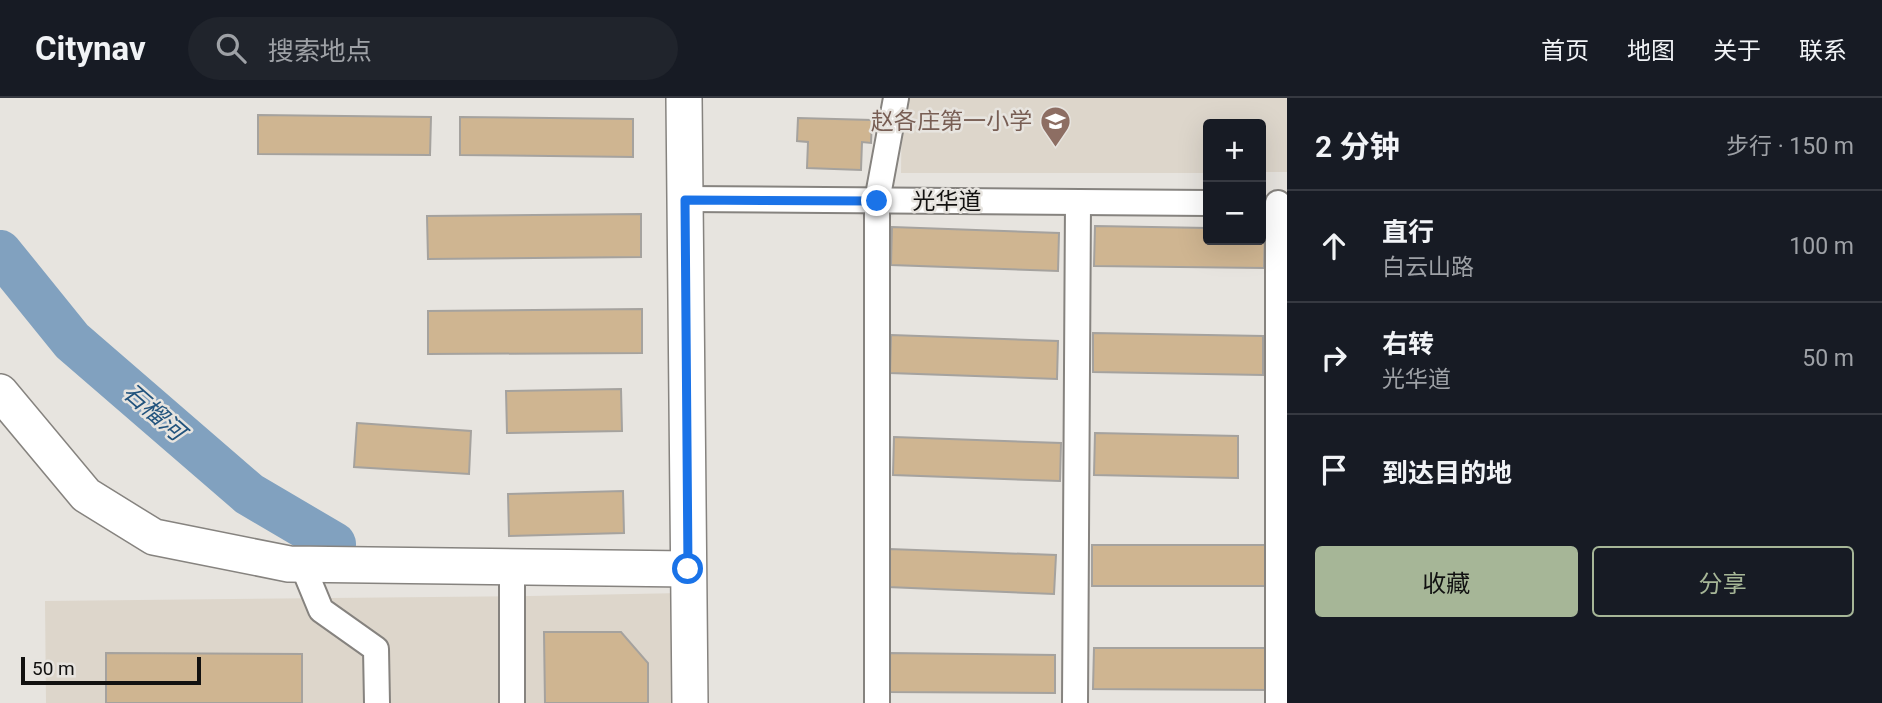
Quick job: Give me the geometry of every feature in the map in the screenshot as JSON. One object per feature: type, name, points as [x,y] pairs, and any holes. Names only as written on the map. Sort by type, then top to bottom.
[{"type":"street","points":[[684,98],[690,703]]},
{"type":"street","points":[[877,703],[877,201],[896,98]]},
{"type":"street","name":"光华道","points":[[685,200],[1203,203]]},
{"type":"street","points":[[1075,703],[1078,202]]},
{"type":"street","points":[[1275,203],[1278,703]]},
{"type":"street","points":[[0,392],[86,495],[154,537],[289,564],[688,569]]},
{"type":"street","points":[[302,564],[321,610],[376,649],[377,703]]},
{"type":"street","points":[[512,566],[512,703]]},
{"type":"shaded area","name":"赵各庄第一小学","points":[[902,98],[1287,98],[1287,172],[1266,172],[1266,119],[1203,119],[1203,173],[901,173]]},
{"type":"shaded area","points":[[683,593],[683,703],[46,703],[45,601]]},
{"type":"building","points":[[258,115],[431,117],[430,155],[258,154]]},
{"type":"building","points":[[460,117],[633,119],[633,157],[460,155]]},
{"type":"building","points":[[798,118],[872,120],[871,143],[862,142],[861,170],[807,168],[808,142],[797,141]]},
{"type":"building","points":[[641,214],[641,257],[428,259],[427,216]]},
{"type":"building","points":[[1095,226],[1203,228],[1203,245],[1265,245],[1264,268],[1094,266]]},
{"type":"building","points":[[892,227],[1059,233],[1058,271],[891,265]]},
{"type":"building","points":[[642,309],[642,353],[428,354],[428,311]]},
{"type":"building","points":[[1093,333],[1263,336],[1263,375],[1093,372]]},
{"type":"building","points":[[891,335],[1058,341],[1057,379],[890,373]]},
{"type":"building","points":[[621,389],[622,431],[507,433],[506,391]]},
{"type":"building","points":[[357,423],[471,431],[469,474],[354,467]]},
{"type":"building","points":[[1095,433],[1238,436],[1238,478],[1094,475]]},
{"type":"building","points":[[894,437],[1061,443],[1060,481],[893,475]]},
{"type":"building","points":[[623,491],[624,533],[509,536],[508,494]]},
{"type":"building","points":[[1092,545],[1267,545],[1267,586],[1092,586]]},
{"type":"building","points":[[889,549],[1056,555],[1054,594],[888,587]]},
{"type":"building","points":[[544,632],[621,632],[648,663],[648,703],[545,703]]},
{"type":"building","points":[[1094,648],[1268,648],[1268,690],[1093,689]]},
{"type":"building","points":[[106,653],[302,654],[302,703],[106,703]]},
{"type":"building","points":[[888,653],[1055,655],[1055,693],[888,692]]},
{"type":"waterway","name":"石榴河","points":[[0,252],[72,341],[249,494],[334,544]]},
{"type":"place","name":"赵各庄第一小学","points":[[1055,148]]},
{"type":"route","points":[[688,569],[685,200],[877,201]]}]
